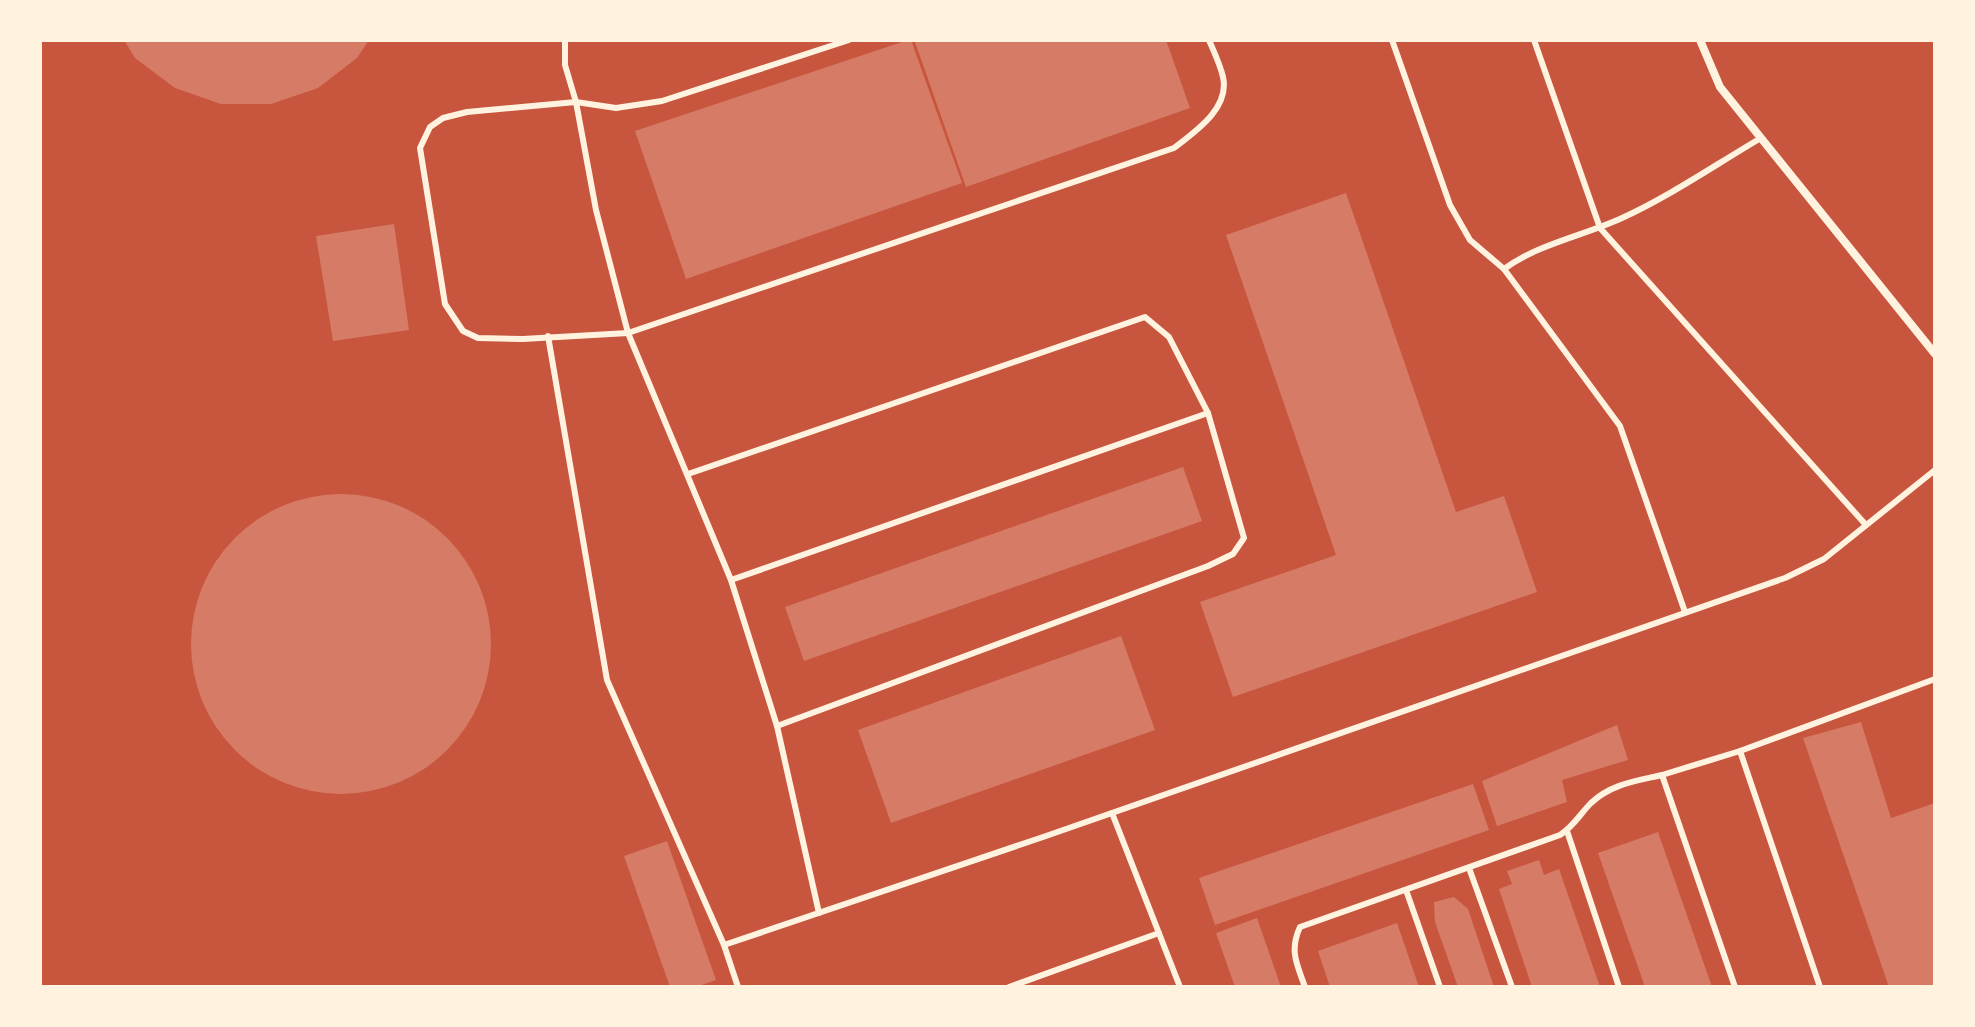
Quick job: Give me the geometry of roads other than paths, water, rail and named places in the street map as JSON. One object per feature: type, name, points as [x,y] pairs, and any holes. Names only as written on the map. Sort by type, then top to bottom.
[{"type":"street","points":[[1700,40],[1720,87],[1935,354]]},
{"type":"lane","points":[[565,40],[565,65],[576,102],[596,210],[628,333],[731,580],[777,726],[819,913]]},
{"type":"lane","points":[[849,40],[662,101],[616,108],[576,102],[467,112],[443,118],[430,127],[420,148],[445,304],[453,318],[463,331],[478,338],[628,333],[1174,148],[1211,116],[1223,97],[1223,79],[1209,40]]},
{"type":"lane","points":[[1392,40],[1450,205],[1470,240],[1504,269],[1620,426],[1685,612]]},
{"type":"lane","points":[[1534,40],[1600,228],[1866,525]]},
{"type":"lane","points":[[1504,269],[1521,256],[1600,228],[1639,210],[1761,138]]},
{"type":"lane","points":[[688,474],[1145,317],[1169,337],[1208,413],[1244,538],[1233,554],[1208,566],[777,726]]},
{"type":"lane","points":[[548,336],[607,680],[724,945],[738,987]]},
{"type":"lane","points":[[731,580],[1208,413]]},
{"type":"lane","points":[[724,945],[1112,813],[1813,566],[1935,470]]},
{"type":"lane","points":[[1305,987],[1293,942],[1300,927],[1567,831],[1589,805],[1609,788],[1740,751],[1935,679]]},
{"type":"lane","points":[[1740,751],[1820,987]]},
{"type":"lane","points":[[1662,775],[1735,987]]},
{"type":"lane","points":[[1112,813],[1180,987]]},
{"type":"lane","points":[[1567,831],[1619,987]]},
{"type":"lane","points":[[1469,868],[1512,987]]},
{"type":"lane","points":[[1406,890],[1440,987]]},
{"type":"lane","points":[[1009,987],[1159,933]]}]
